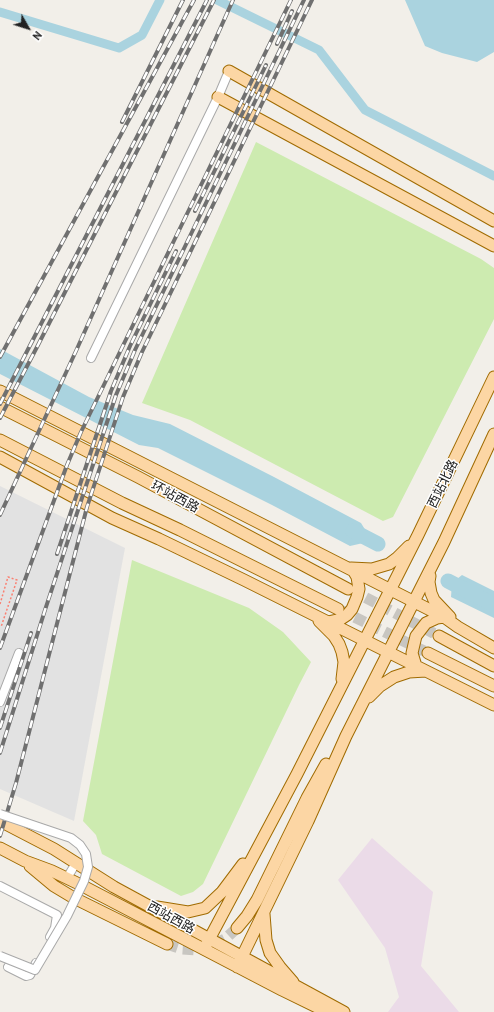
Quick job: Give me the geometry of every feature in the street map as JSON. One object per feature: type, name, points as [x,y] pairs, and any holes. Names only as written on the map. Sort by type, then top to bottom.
[{"type":"main road","points":[[229,70],[494,221]]},
{"type":"main road","points":[[218,97],[494,246]]},
{"type":"main road","name":"西站北路","points":[[339,691],[418,536],[494,377]]},
{"type":"main road","points":[[0,390],[444,617],[494,648]]},
{"type":"main road","name":"环站西路","points":[[0,407],[348,589]]},
{"type":"main road","name":"西站北路","points":[[346,736],[437,556],[494,434]]},
{"type":"main road","name":"环站西路","points":[[0,440],[122,503],[180,530],[338,609]]},
{"type":"main road","points":[[0,457],[112,518],[159,539],[494,705]]},
{"type":"main road","points":[[350,570],[372,569],[388,564],[405,551],[418,536]]},
{"type":"main road","points":[[437,556],[430,576],[429,589],[434,600],[458,627]]},
{"type":"main road","points":[[328,622],[347,615],[352,609],[359,589],[357,577],[350,570]]},
{"type":"main road","points":[[206,944],[339,691],[344,662],[342,652],[334,636],[313,615]]},
{"type":"main road","points":[[421,669],[412,653],[416,636],[426,623],[437,618],[444,617]]},
{"type":"main road","points":[[439,636],[494,666]]},
{"type":"main road","points":[[428,653],[494,686]]},
{"type":"main road","points":[[360,708],[380,686],[409,672],[421,669]]},
{"type":"main road","points":[[240,962],[308,821],[346,736]]},
{"type":"main road","points":[[237,928],[257,900],[316,781],[346,736]]},
{"type":"main road","name":"西站西路","points":[[0,821],[54,849],[149,906],[206,944]]},
{"type":"main road","points":[[149,906],[188,912],[204,908],[222,892],[264,836]]},
{"type":"main road","name":"西站西路","points":[[0,848],[25,861],[67,878],[206,944],[240,962],[299,988],[344,1012]]},
{"type":"main road","points":[[25,861],[54,886],[74,898],[167,944]]},
{"type":"main road","points":[[264,913],[266,940],[270,953],[280,967],[299,988]]},
{"type":"main road","name":"西站西路","points":[[240,962],[282,990],[328,1012]]},
{"type":"street","points":[[91,358],[218,97],[229,70]]},
{"type":"street","points":[[0,702],[19,653]]},
{"type":"street","points":[[0,814],[71,838],[80,845],[86,854],[88,867],[84,881],[67,916],[35,970],[0,956]]},
{"type":"street","points":[[67,878],[76,863]]},
{"type":"street","points":[[0,886],[57,915],[55,928],[30,975],[26,976],[8,967]]},
{"type":"path","points":[[0,604],[8,577],[17,580],[1,627]]},
{"type":"shaded area","points":[[0,486],[125,548],[74,821],[0,789]]},
{"type":"shaded area","points":[[372,838],[433,892],[421,966],[459,1012],[388,1012],[399,997],[385,948],[338,880]]},
{"type":"green space","points":[[256,142],[481,259],[494,268],[494,319],[393,517],[383,521],[190,420],[142,403]]},
{"type":"green space","points":[[132,560],[249,608],[283,632],[311,662],[203,884],[193,892],[181,896],[102,854],[96,835],[83,821]]},
{"type":"water","points":[[405,0],[494,0],[494,52],[477,62],[442,53],[425,46]]},
{"type":"water","points":[[0,349],[89,397],[133,415],[170,424],[274,477],[361,523],[372,541],[350,546],[158,448],[139,445],[0,374]]},
{"type":"water","points":[[462,575],[494,591],[494,618],[451,597],[452,583]]},
{"type":"waterway","points":[[0,12],[119,48],[142,35],[160,0]]},
{"type":"waterway","points":[[217,0],[319,50],[365,110],[494,176]]},
{"type":"waterway","points":[[353,531],[378,544]]},
{"type":"waterway","points":[[448,581],[494,605]]},
{"type":"tunnel","points":[[351,590],[439,636]]},
{"type":"tunnel","points":[[340,610],[428,653]]},
{"type":"tunnel","points":[[167,944],[182,949],[196,950],[211,946],[225,939],[237,928]]},
{"type":"railway","points":[[122,122],[183,0]]},
{"type":"railway","points":[[0,357],[194,0]]},
{"type":"railway","points":[[0,404],[207,0]]},
{"type":"railway","points":[[0,418],[214,0]]},
{"type":"railway","points":[[0,515],[76,351],[233,0]]},
{"type":"railway","points":[[0,648],[67,465],[81,432],[291,0]]},
{"type":"railway","points":[[0,753],[45,610],[116,395],[135,350],[304,0]]},
{"type":"railway","points":[[0,836],[16,783],[87,507],[123,397],[142,352],[312,0]]},
{"type":"railway","points":[[277,44],[292,11]]},
{"type":"railway","points":[[195,211],[266,65]]},
{"type":"railway","points":[[57,554],[111,391],[130,346],[176,251]]},
{"type":"railway","points":[[0,728],[31,633]]}]
